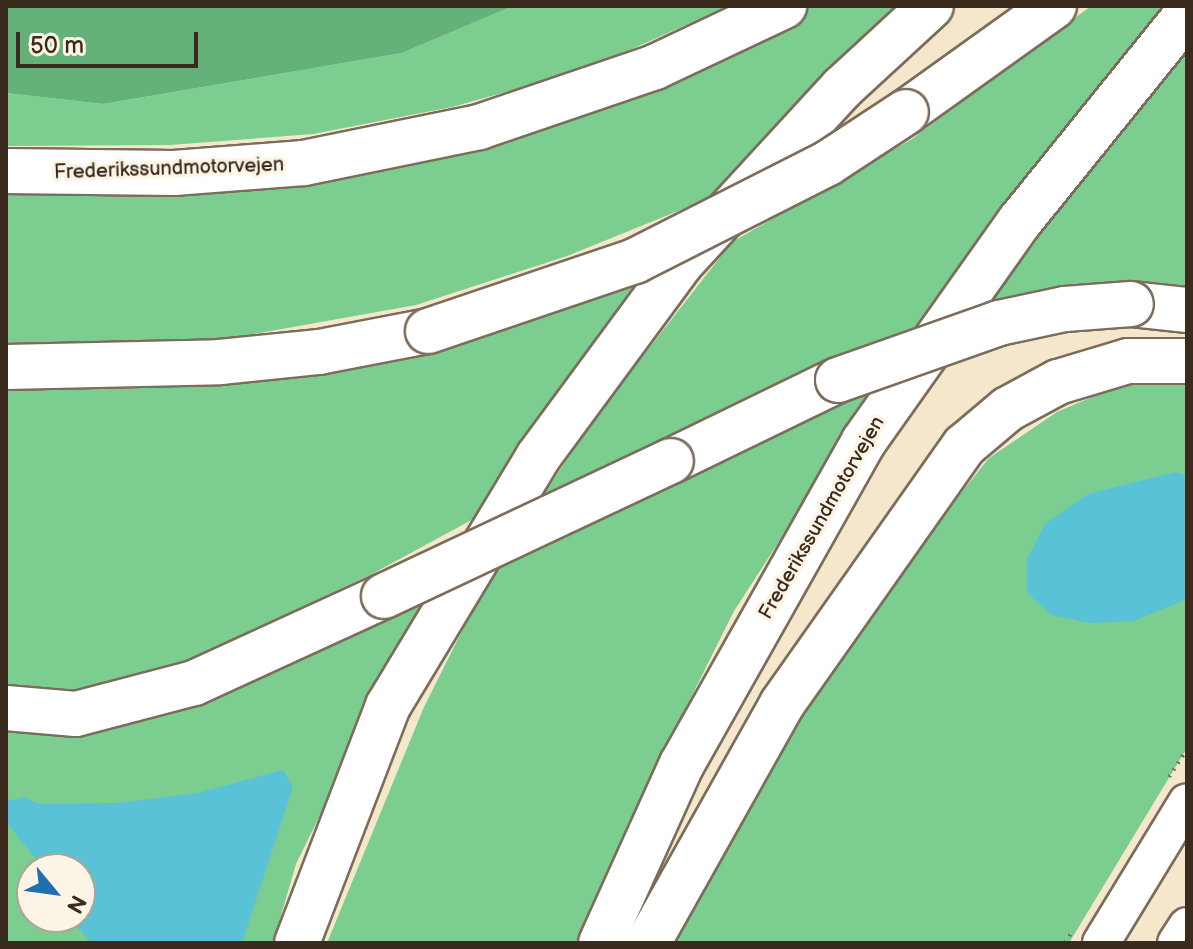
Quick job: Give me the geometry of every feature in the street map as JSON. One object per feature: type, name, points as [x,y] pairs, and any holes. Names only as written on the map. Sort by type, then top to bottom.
[{"type":"highway","name":"Frederikssundmotorvejen","points":[[6,171],[174,173],[304,163],[479,127],[655,67],[784,6]]},
{"type":"highway","points":[[297,943],[388,706],[538,457],[681,263],[842,88],[931,6]]},
{"type":"highway","points":[[6,367],[220,362],[319,352],[428,331],[635,261],[828,163],[906,112],[1054,6]]},
{"type":"highway","name":"Frederikssundmotorvejen","points":[[601,943],[682,764],[864,441],[1020,221],[1187,14]]},
{"type":"highway","points":[[6,708],[76,714],[194,683],[838,380],[999,323],[1065,309],[1131,304],[1187,310]]},
{"type":"highway","points":[[648,943],[782,704],[964,446],[1008,409],[1058,382],[1128,361],[1187,361]]},
{"type":"street","points":[[1101,943],[1187,802]]},
{"type":"street","points":[[1176,943],[1187,926]]},
{"type":"green space","points":[[6,6],[513,6],[402,53],[103,104],[6,93]]},
{"type":"green space","points":[[513,6],[728,6],[585,70],[452,107],[313,134],[170,145],[6,146],[6,93],[103,104],[402,53]]},
{"type":"green space","points":[[809,6],[896,6],[830,67],[720,194],[567,256],[416,305],[210,342],[6,350],[6,192],[36,196],[318,181],[505,139],[678,81]]},
{"type":"green space","points":[[1091,6],[1162,6],[993,218],[914,328],[539,501],[596,416],[732,242],[912,139]]},
{"type":"green space","points":[[1187,49],[1187,291],[1135,284],[990,302],[1155,82]]},
{"type":"green space","points":[[650,274],[488,511],[372,574],[186,661],[69,696],[6,691],[6,390],[143,388],[343,369]]},
{"type":"green space","points":[[1134,379],[1187,382],[1187,748],[1069,943],[668,943],[773,753],[899,571],[989,458],[1057,412]]},
{"type":"green space","points":[[881,384],[734,611],[627,826],[584,943],[327,943],[424,707],[497,561]]},
{"type":"green space","points":[[430,592],[296,864],[273,943],[6,943],[6,725]]},
{"type":"water","points":[[1175,472],[1187,476],[1187,599],[1134,621],[1089,623],[1052,615],[1027,593],[1027,559],[1045,524],[1088,494]]},
{"type":"water","points":[[283,770],[293,787],[242,943],[91,943],[83,933],[96,933],[96,853],[31,853],[6,822],[6,801],[24,797],[38,804],[118,803],[198,793]]}]
